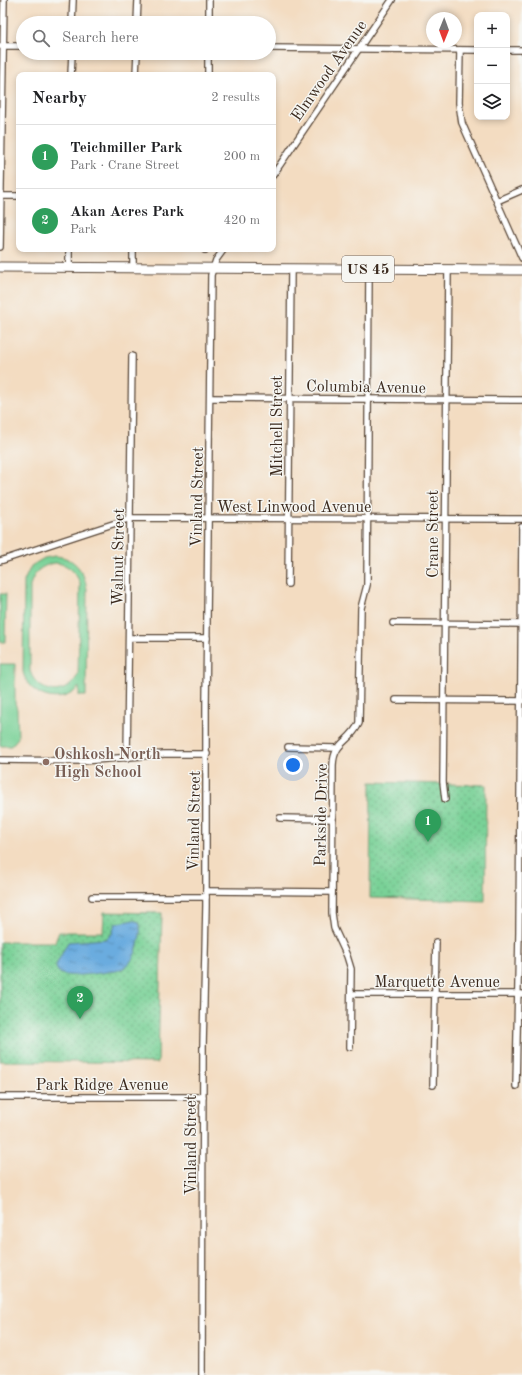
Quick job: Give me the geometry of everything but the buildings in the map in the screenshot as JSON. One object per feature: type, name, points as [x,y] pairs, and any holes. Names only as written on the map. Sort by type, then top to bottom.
[{"type":"main road","name":"US 45","points":[[0,267],[522,270]]},
{"type":"street","points":[[0,247],[1,46],[4,0]]},
{"type":"street","points":[[72,16],[73,0]]},
{"type":"street","points":[[137,16],[138,0]]},
{"type":"street","points":[[209,0],[209,16]]},
{"type":"street","name":"Elmwood Avenue","points":[[276,171],[392,0]]},
{"type":"street","points":[[1,46],[16,46]]},
{"type":"street","points":[[276,48],[474,50]]},
{"type":"street","points":[[460,50],[460,113],[462,123],[522,258]]},
{"type":"street","points":[[510,50],[522,50]]},
{"type":"street","points":[[71,72],[72,60]]},
{"type":"street","points":[[136,60],[136,72]]},
{"type":"street","points":[[208,60],[208,72]]},
{"type":"street","points":[[497,201],[522,190]]},
{"type":"street","points":[[0,196],[16,196]]},
{"type":"street","points":[[69,252],[69,267]]},
{"type":"street","points":[[133,252],[133,268]]},
{"type":"street","points":[[214,268],[216,260],[222,252]]},
{"type":"street","name":"Vinland Street","points":[[202,1375],[208,518],[211,275],[214,268]]},
{"type":"street","name":"Mitchell Street","points":[[288,584],[291,268]]},
{"type":"street","name":"Parkside Drive","points":[[350,1047],[351,975],[349,962],[333,924],[332,913],[333,759],[336,748],[355,732],[359,723],[361,608],[367,585],[369,269]]},
{"type":"street","name":"Crane Street","points":[[445,800],[443,782],[448,269]]},
{"type":"street","name":"Walnut Street","points":[[128,758],[132,356]]},
{"type":"street","name":"Columbia Avenue","points":[[210,398],[522,400]]},
{"type":"street","name":"West Linwood Avenue","points":[[0,561],[131,518],[522,519]]},
{"type":"street","points":[[516,1086],[520,994],[522,528]]},
{"type":"street","points":[[393,623],[522,624]]},
{"type":"street","points":[[129,638],[207,638]]},
{"type":"street","points":[[396,700],[522,701]]},
{"type":"street","points":[[288,747],[336,748]]},
{"type":"street","points":[[0,760],[84,761],[164,754],[207,754]]},
{"type":"street","points":[[280,818],[333,819]]},
{"type":"street","points":[[92,897],[332,892]]},
{"type":"street","points":[[433,1085],[436,942]]},
{"type":"street","name":"Marquette Avenue","points":[[351,994],[520,994]]},
{"type":"street","name":"Park Ridge Avenue","points":[[0,1097],[203,1097]]},
{"type":"green space","points":[[55,556],[68,559],[81,570],[86,582],[86,696],[79,696],[79,687],[72,693],[63,697],[55,698],[38,693],[26,680],[23,672],[24,581],[31,566],[44,558]],"holes":[[[55,563],[70,569],[76,575],[80,583],[78,674],[73,682],[67,687],[61,690],[53,690],[46,689],[39,685],[30,671],[30,586],[33,577],[38,570]]]},
{"type":"green space","points":[[0,594],[6,594],[5,642],[0,642]]},
{"type":"green space","points":[[0,664],[15,664],[15,703],[17,709],[18,738],[11,746],[0,746]]},
{"type":"green space","points":[[371,782],[486,785],[485,901],[370,898]]},
{"type":"green space","points":[[104,912],[162,913],[158,1063],[0,1061],[0,942],[55,942],[59,932],[103,932]]},
{"type":"water","points":[[133,920],[139,922],[139,942],[133,958],[124,968],[116,971],[67,975],[61,973],[56,968],[56,965],[68,942],[106,939],[112,934],[115,924]]},
{"type":"place","name":"Oshkosh North High School","points":[[46,762]]},
{"type":"place","name":"Teichmiller Park","points":[[428,842]]},
{"type":"place","name":"Akan Acres Park","points":[[80,1019]]}]
